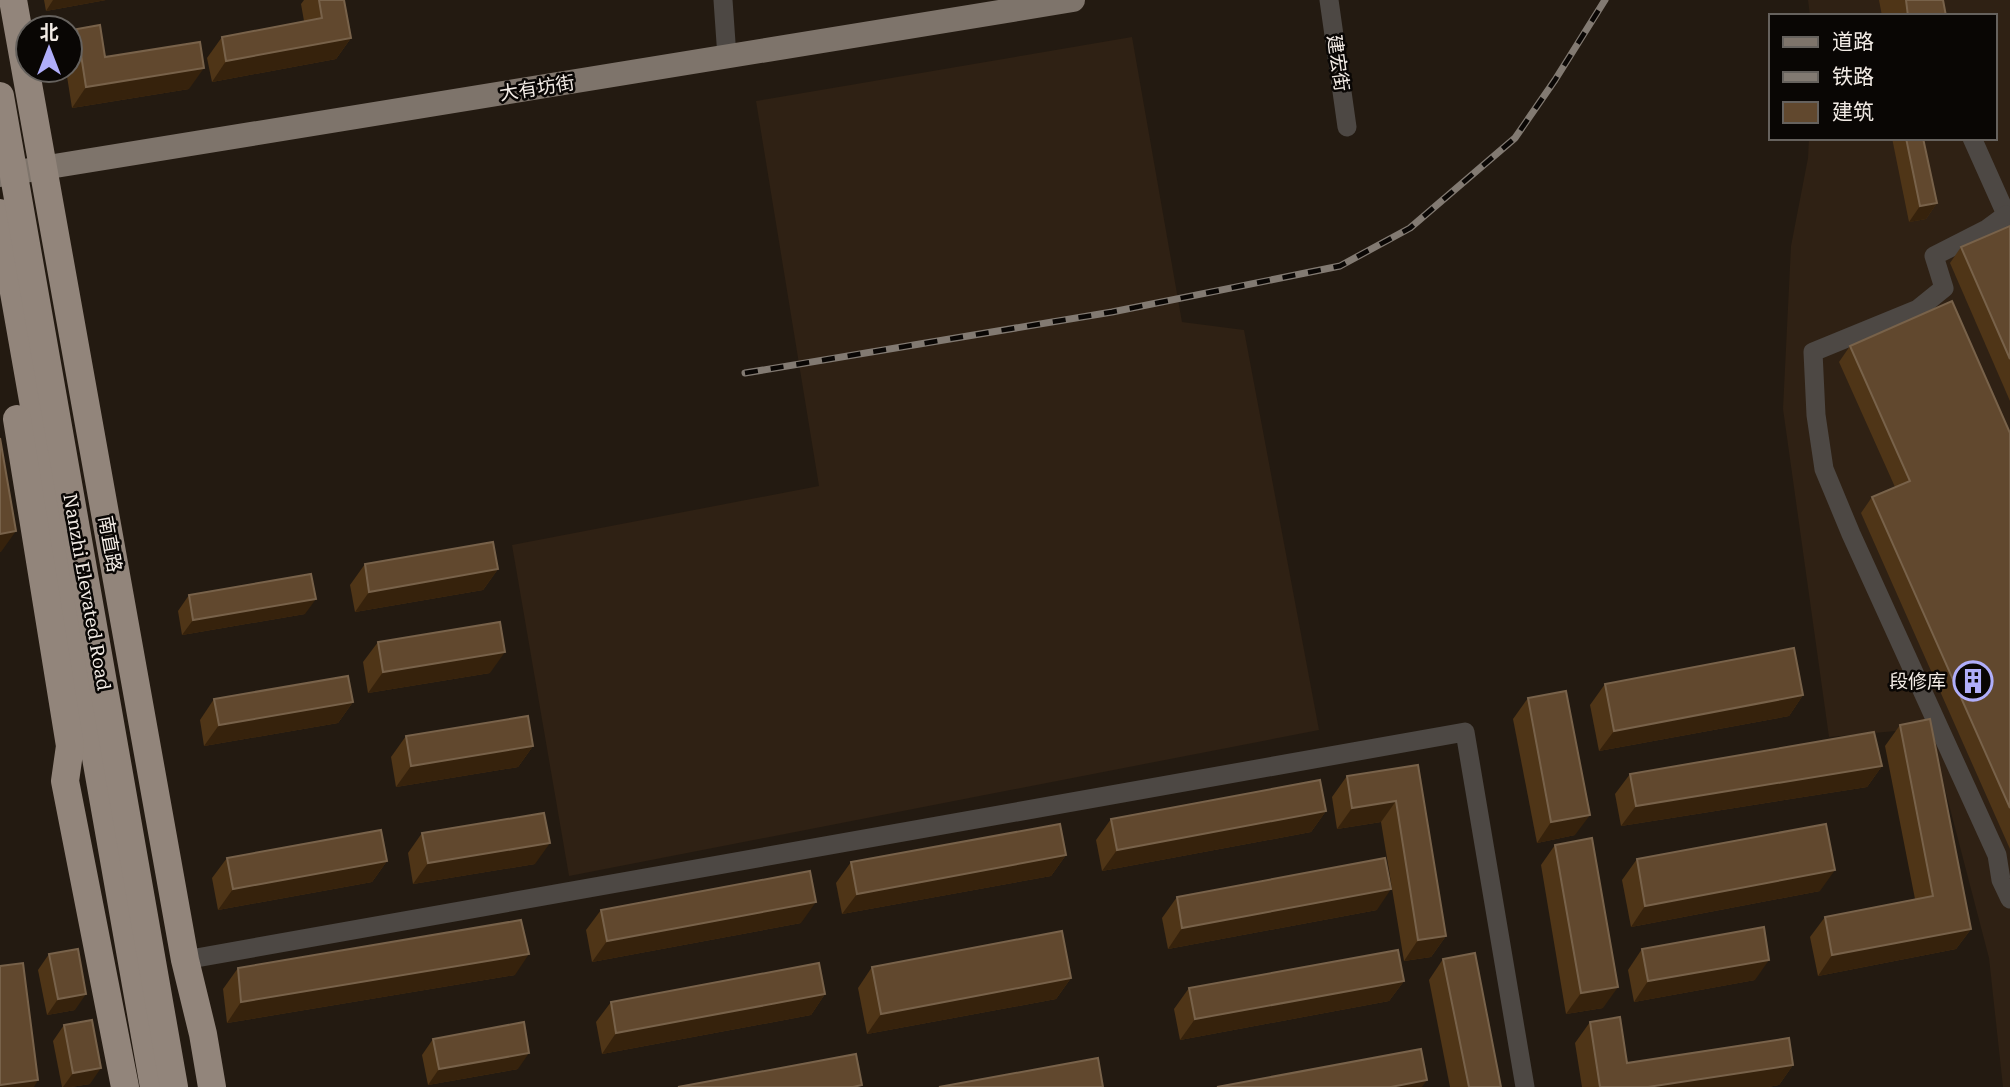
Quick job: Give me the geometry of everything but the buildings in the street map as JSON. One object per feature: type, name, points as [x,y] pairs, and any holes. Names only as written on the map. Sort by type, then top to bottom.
[{"type":"highway","name":"南直路","points":[[13,0],[185,960],[203,1034],[196,1086]]},
{"type":"highway","name":"Nanzhi Elevated Road","points":[[0,96],[196,1086]]},
{"type":"highway","name":"Nanzhi Elevated Road","points":[[0,213],[153,1087]]},
{"type":"highway","points":[[0,316],[70,746],[65,781],[125,1087]]},
{"type":"highway","points":[[65,781],[84,811],[134,1087]]},
{"type":"main road","name":"大有坊街","points":[[0,175],[1073,0]]},
{"type":"street","points":[[723,0],[727,57]]},
{"type":"street","name":"建宏街","points":[[1329,0],[1347,127]]},
{"type":"street","points":[[1973,140],[2008,219],[1934,256],[1944,288],[1918,309],[1813,352],[1816,415],[1825,469],[1851,534],[1997,855],[2001,880],[2010,898]]},
{"type":"street","points":[[185,960],[1465,732],[1525,1087]]},
{"type":"shaded area","points":[[1808,0],[2010,0],[2010,1087],[2003,1087],[1989,958],[1929,728],[1829,737],[1783,409],[1791,246],[1808,158],[1809,140],[1996,140],[1996,14],[1810,14]]},
{"type":"shaded area","points":[[1132,37],[1182,322],[1244,330],[1319,730],[569,876],[512,545],[819,486],[756,101]]},
{"type":"railway","points":[[745,373],[1112,312],[1340,266],[1410,228],[1515,138],[1605,0]]},
{"type":"place","name":"段修库","points":[[1973,681]]}]
